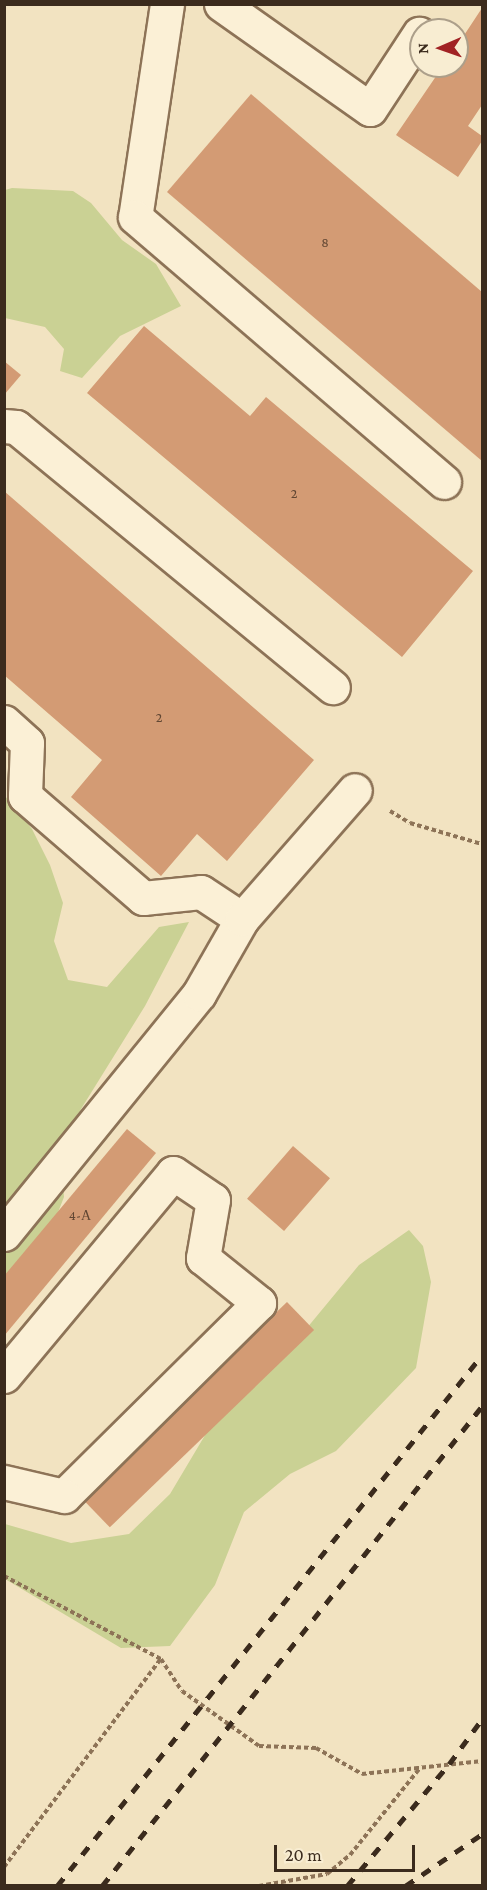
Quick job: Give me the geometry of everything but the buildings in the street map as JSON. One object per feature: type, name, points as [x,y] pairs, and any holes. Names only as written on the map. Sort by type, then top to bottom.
[{"type":"lane","points":[[167,4],[135,217],[444,482]]},
{"type":"lane","points":[[221,4],[369,109],[409,49]]},
{"type":"lane","points":[[4,426],[16,428],[333,687]]},
{"type":"lane","points":[[4,722],[27,743],[25,796],[143,898],[201,892],[242,919]]},
{"type":"lane","points":[[4,1234],[199,994],[242,919],[355,790]]},
{"type":"lane","points":[[4,1376],[173,1173],[213,1200],[204,1258],[259,1303],[64,1496],[4,1482]]},
{"type":"path","points":[[355,790],[410,823],[483,844]]},
{"type":"path","points":[[4,1576],[161,1659],[182,1691],[259,1746],[316,1748],[362,1774],[483,1761]]},
{"type":"path","points":[[4,1867],[161,1659]]},
{"type":"path","points":[[259,1886],[327,1874],[350,1855],[420,1768]]},
{"type":"green space","points":[[12,188],[73,191],[91,203],[122,240],[156,264],[181,306],[120,336],[82,378],[60,371],[64,349],[45,327],[5,318],[5,190]]},
{"type":"green space","points":[[5,796],[32,829],[50,865],[63,903],[54,941],[68,980],[107,987],[159,927],[189,922],[145,1006],[81,1109],[61,1157],[64,1197],[50,1233],[5,1284]]},
{"type":"green space","points":[[409,1230],[423,1246],[431,1282],[416,1368],[336,1451],[290,1474],[244,1512],[215,1585],[170,1646],[121,1648],[5,1579],[5,1524],[71,1543],[129,1534],[170,1494],[223,1405],[297,1340],[359,1265]]},
{"type":"railway","points":[[57,1886],[482,1355]]},
{"type":"railway","points":[[102,1886],[482,1406]]},
{"type":"railway","points":[[347,1886],[449,1764],[482,1719]]},
{"type":"railway","points":[[405,1886],[482,1834]]}]
